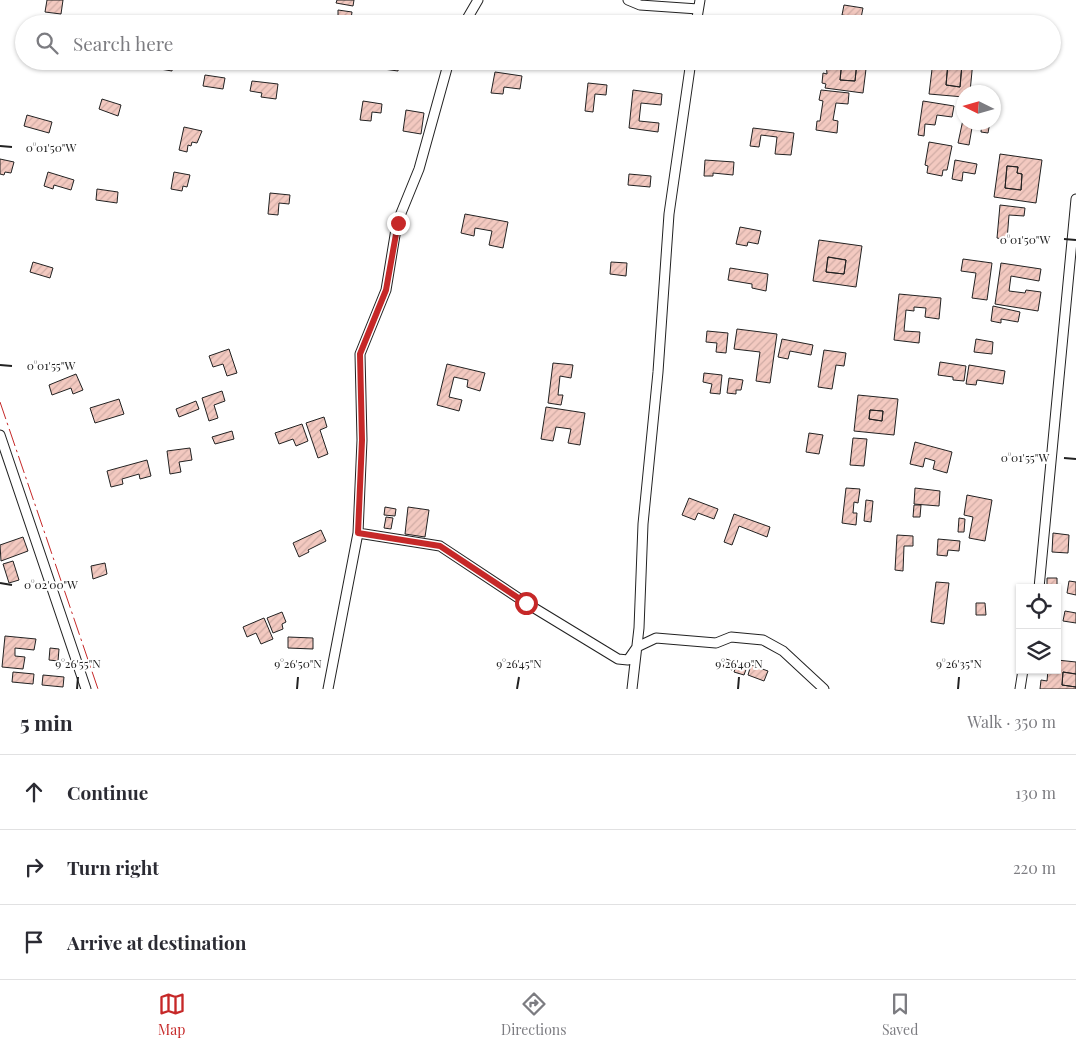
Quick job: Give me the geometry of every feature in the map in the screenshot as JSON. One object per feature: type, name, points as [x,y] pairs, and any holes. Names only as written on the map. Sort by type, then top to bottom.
[{"type":"street","points":[[469,15],[478,0]]},
{"type":"street","points":[[628,0],[640,5],[699,4]]},
{"type":"street","points":[[328,689],[358,533],[362,440],[360,354],[386,290],[398,223],[419,169],[446,70]]},
{"type":"street","points":[[632,689],[637,647],[643,524],[658,372],[669,214],[690,70]]},
{"type":"street","points":[[1039,584],[1076,199]]},
{"type":"street","points":[[0,435],[86,689]]},
{"type":"street","points":[[358,533],[440,546],[526,603],[618,658],[628,660],[637,647],[656,638],[716,644],[732,638],[762,640],[783,650],[824,689]]},
{"type":"street","points":[[1020,689],[1022,674]]},
{"type":"building","points":[[47,0],[63,0],[61,14],[45,12]]},
{"type":"building","points":[[337,0],[354,0],[353,6],[336,3]]},
{"type":"building","points":[[844,5],[863,8],[862,15],[842,15]]},
{"type":"building","points":[[338,10],[352,12],[352,15],[338,15]]},
{"type":"building","points":[[827,70],[841,70],[840,80],[855,81],[856,70],[866,70],[863,93],[825,88],[826,84],[822,83],[823,73],[827,74]]},
{"type":"building","points":[[841,70],[856,70],[855,81],[840,80]]},
{"type":"building","points":[[932,70],[947,70],[946,85],[956,86],[956,96],[929,94]]},
{"type":"building","points":[[947,70],[961,70],[960,85],[946,85]]},
{"type":"building","points":[[961,70],[972,70],[971,85],[960,85]]},
{"type":"building","points":[[495,72],[522,76],[520,89],[504,87],[503,94],[491,93]]},
{"type":"building","points":[[205,75],[225,78],[223,89],[203,86]]},
{"type":"building","points":[[252,81],[278,84],[276,99],[261,97],[262,93],[250,91]]},
{"type":"building","points":[[588,83],[607,85],[606,95],[595,94],[593,112],[585,111]]},
{"type":"building","points":[[633,90],[662,94],[661,105],[641,103],[639,121],[659,123],[658,132],[629,128]]},
{"type":"building","points":[[821,90],[849,93],[848,104],[836,103],[833,120],[838,121],[837,133],[816,130],[817,121],[820,121],[823,101],[819,100]]},
{"type":"building","points":[[102,99],[121,105],[118,116],[99,109]]},
{"type":"building","points":[[363,101],[382,104],[381,113],[372,112],[371,121],[360,120]]},
{"type":"building","points":[[923,101],[954,106],[952,117],[937,115],[935,125],[925,124],[924,136],[918,135]]},
{"type":"building","points":[[406,110],[424,113],[421,134],[403,131]]},
{"type":"building","points":[[27,115],[52,122],[49,133],[24,126]]},
{"type":"building","points":[[184,127],[202,131],[197,143],[192,142],[191,146],[188,145],[187,152],[179,150]]},
{"type":"building","points":[[753,128],[794,133],[791,155],[775,154],[777,137],[761,135],[759,147],[750,146]]},
{"type":"building","points":[[961,130],[972,130],[969,145],[958,143]]},
{"type":"building","points":[[981,130],[989,130],[988,133],[981,132]]},
{"type":"building","points":[[929,142],[952,146],[947,170],[943,170],[942,176],[927,173],[928,166],[925,165]]},
{"type":"building","points":[[1000,154],[1042,160],[1036,203],[994,197]],"holes":[[[1007,166],[1018,167],[1017,173],[1022,174],[1021,190],[1005,188]]]},
{"type":"building","points":[[0,159],[14,162],[11,173],[5,172],[4,175],[0,174]]},
{"type":"building","points":[[705,160],[734,162],[733,175],[713,173],[713,176],[704,176]]},
{"type":"building","points":[[955,160],[977,164],[975,174],[963,172],[962,181],[952,179]]},
{"type":"building","points":[[1007,166],[1018,167],[1017,173],[1022,174],[1021,190],[1005,188]]},
{"type":"building","points":[[48,172],[74,180],[71,190],[54,185],[53,189],[44,186]]},
{"type":"building","points":[[174,172],[190,175],[187,187],[183,186],[182,191],[171,189]]},
{"type":"building","points":[[629,174],[651,176],[650,187],[628,185]]},
{"type":"building","points":[[97,189],[118,192],[117,203],[96,200]]},
{"type":"building","points":[[270,193],[290,195],[289,204],[279,203],[278,215],[268,214]]},
{"type":"building","points":[[1000,205],[1025,208],[1024,216],[1009,215],[1007,240],[997,238]]},
{"type":"building","points":[[465,214],[508,222],[503,248],[489,245],[492,231],[475,228],[474,236],[461,233]]},
{"type":"building","points":[[740,227],[761,231],[758,244],[748,242],[747,246],[736,244]]},
{"type":"building","points":[[819,240],[862,246],[856,287],[813,281]],"holes":[[[828,257],[846,260],[844,274],[826,272]]]},
{"type":"building","points":[[828,257],[846,260],[844,274],[826,272]]},
{"type":"building","points":[[963,259],[992,263],[987,300],[972,298],[976,273],[961,271]]},
{"type":"building","points":[[33,262],[53,268],[50,278],[30,272]]},
{"type":"building","points":[[611,262],[627,263],[626,276],[610,274]]},
{"type":"building","points":[[1001,263],[1041,269],[1039,281],[1011,276],[1009,291],[1025,293],[1026,290],[1041,292],[1038,311],[995,304]]},
{"type":"building","points":[[730,268],[768,274],[766,291],[752,288],[752,284],[728,280]]},
{"type":"building","points":[[899,294],[941,298],[939,319],[925,317],[926,308],[914,307],[914,311],[906,310],[904,331],[920,332],[919,343],[894,340]]},
{"type":"building","points":[[993,306],[1020,312],[1018,322],[1001,319],[1001,323],[991,321]]},
{"type":"building","points":[[737,329],[777,334],[770,383],[756,381],[760,352],[734,349]]},
{"type":"building","points":[[707,331],[728,333],[726,353],[716,352],[717,343],[706,342]]},
{"type":"building","points":[[782,339],[813,345],[811,355],[790,351],[788,359],[778,357]]},
{"type":"building","points":[[976,339],[993,342],[992,354],[974,352]]},
{"type":"building","points":[[229,349],[237,373],[227,376],[223,364],[213,367],[209,356]]},
{"type":"building","points":[[824,350],[846,353],[844,366],[836,365],[832,389],[818,387]]},
{"type":"building","points":[[940,362],[966,366],[964,381],[938,375]]},
{"type":"building","points":[[553,363],[573,365],[571,378],[560,376],[558,395],[563,395],[561,405],[548,403]]},
{"type":"building","points":[[447,364],[485,373],[480,391],[467,387],[468,380],[454,377],[449,397],[462,400],[459,411],[437,405]]},
{"type":"building","points":[[969,365],[1005,371],[1003,384],[977,380],[976,385],[966,384]]},
{"type":"building","points":[[704,373],[722,375],[720,394],[710,393],[712,384],[703,382]]},
{"type":"building","points":[[76,374],[83,390],[73,394],[71,388],[52,395],[49,385]]},
{"type":"building","points":[[729,378],[743,380],[741,390],[736,390],[736,394],[727,393]]},
{"type":"building","points":[[222,391],[225,401],[214,405],[218,418],[209,421],[202,398]]},
{"type":"building","points":[[858,395],[898,399],[894,435],[854,431]],"holes":[[[870,410],[883,411],[882,421],[869,419]]]},
{"type":"building","points":[[119,399],[124,414],[95,423],[90,408]]},
{"type":"building","points":[[196,401],[199,409],[179,417],[176,409]]},
{"type":"building","points":[[546,407],[585,413],[580,445],[568,443],[571,429],[556,427],[553,441],[541,439]]},
{"type":"building","points":[[870,410],[883,411],[882,421],[869,419]]},
{"type":"building","points":[[324,417],[327,427],[320,430],[328,454],[318,458],[306,423]]},
{"type":"building","points":[[302,424],[308,441],[296,446],[293,439],[279,444],[275,433]]},
{"type":"building","points":[[232,431],[234,439],[215,444],[212,437]]},
{"type":"building","points":[[809,433],[823,435],[819,454],[806,452]]},
{"type":"building","points":[[853,438],[867,439],[864,466],[850,465]]},
{"type":"building","points":[[915,442],[952,452],[947,473],[933,469],[935,461],[925,458],[923,467],[910,464]]},
{"type":"building","points":[[190,448],[192,460],[179,462],[181,472],[170,474],[167,451]]},
{"type":"building","points":[[147,460],[151,476],[140,479],[139,474],[122,479],[123,484],[111,487],[107,471]]},
{"type":"building","points":[[846,488],[860,489],[858,503],[854,502],[853,513],[857,513],[856,525],[842,523]]},
{"type":"building","points":[[915,488],[940,491],[939,506],[914,504]]},
{"type":"building","points":[[967,495],[992,500],[985,541],[969,538],[973,517],[964,515]]},
{"type":"building","points":[[689,498],[718,509],[714,519],[698,513],[695,520],[682,515]]},
{"type":"building","points":[[866,500],[873,501],[871,522],[864,521]]},
{"type":"building","points":[[914,505],[921,505],[920,517],[913,517]]},
{"type":"building","points":[[385,507],[396,509],[395,516],[384,515]]},
{"type":"building","points":[[408,507],[429,510],[425,537],[405,534]]},
{"type":"building","points":[[734,514],[770,527],[767,537],[739,526],[732,545],[724,542]]},
{"type":"building","points":[[386,517],[393,518],[391,529],[384,528]]},
{"type":"building","points":[[959,518],[965,519],[964,532],[958,532]]},
{"type":"building","points":[[321,530],[326,541],[299,557],[293,543]]},
{"type":"building","points":[[1053,533],[1069,535],[1068,553],[1052,552]]},
{"type":"building","points":[[897,535],[913,536],[913,546],[904,546],[903,571],[895,570]]},
{"type":"building","points":[[23,537],[28,551],[1,561],[0,545]]},
{"type":"building","points":[[938,539],[960,541],[959,551],[948,550],[947,556],[937,555]]},
{"type":"building","points":[[13,561],[19,580],[9,583],[3,564]]},
{"type":"building","points":[[105,563],[107,574],[93,579],[91,566]]},
{"type":"building","points":[[1047,578],[1057,578],[1057,584],[1047,584]]},
{"type":"building","points":[[1069,581],[1076,582],[1076,595],[1067,593]]},
{"type":"building","points":[[936,582],[949,583],[944,624],[931,622]]},
{"type":"building","points":[[976,603],[985,603],[986,615],[976,615]]},
{"type":"building","points":[[1065,611],[1076,613],[1076,623],[1063,621]]},
{"type":"building","points":[[282,612],[286,622],[282,624],[283,629],[273,633],[267,618]]},
{"type":"building","points":[[264,618],[273,639],[261,644],[256,633],[247,637],[243,627]]},
{"type":"building","points":[[5,636],[36,639],[34,650],[15,648],[15,656],[25,657],[23,669],[2,667]]},
{"type":"building","points":[[288,637],[313,638],[313,649],[288,648]]},
{"type":"building","points":[[50,648],[59,649],[58,661],[49,660]]},
{"type":"building","points":[[726,659],[735,662],[732,670],[723,667]]},
{"type":"building","points":[[1061,660],[1076,662],[1076,674],[1063,672],[1062,685],[1076,687],[1076,689],[1040,689],[1041,680],[1047,681],[1048,674],[1061,674]]},
{"type":"building","points":[[738,661],[748,664],[744,675],[734,672]]},
{"type":"building","points":[[751,665],[768,671],[764,681],[748,675]]},
{"type":"building","points":[[13,672],[34,674],[33,684],[12,682]]},
{"type":"building","points":[[1063,672],[1076,674],[1076,687],[1062,685]]},
{"type":"building","points":[[43,675],[64,677],[63,687],[42,685]]},
{"type":"power","points":[[0,402],[98,689]]},
{"type":"route","points":[[398,223],[386,290],[360,354],[362,440],[358,533],[440,546],[526,603]]}]
